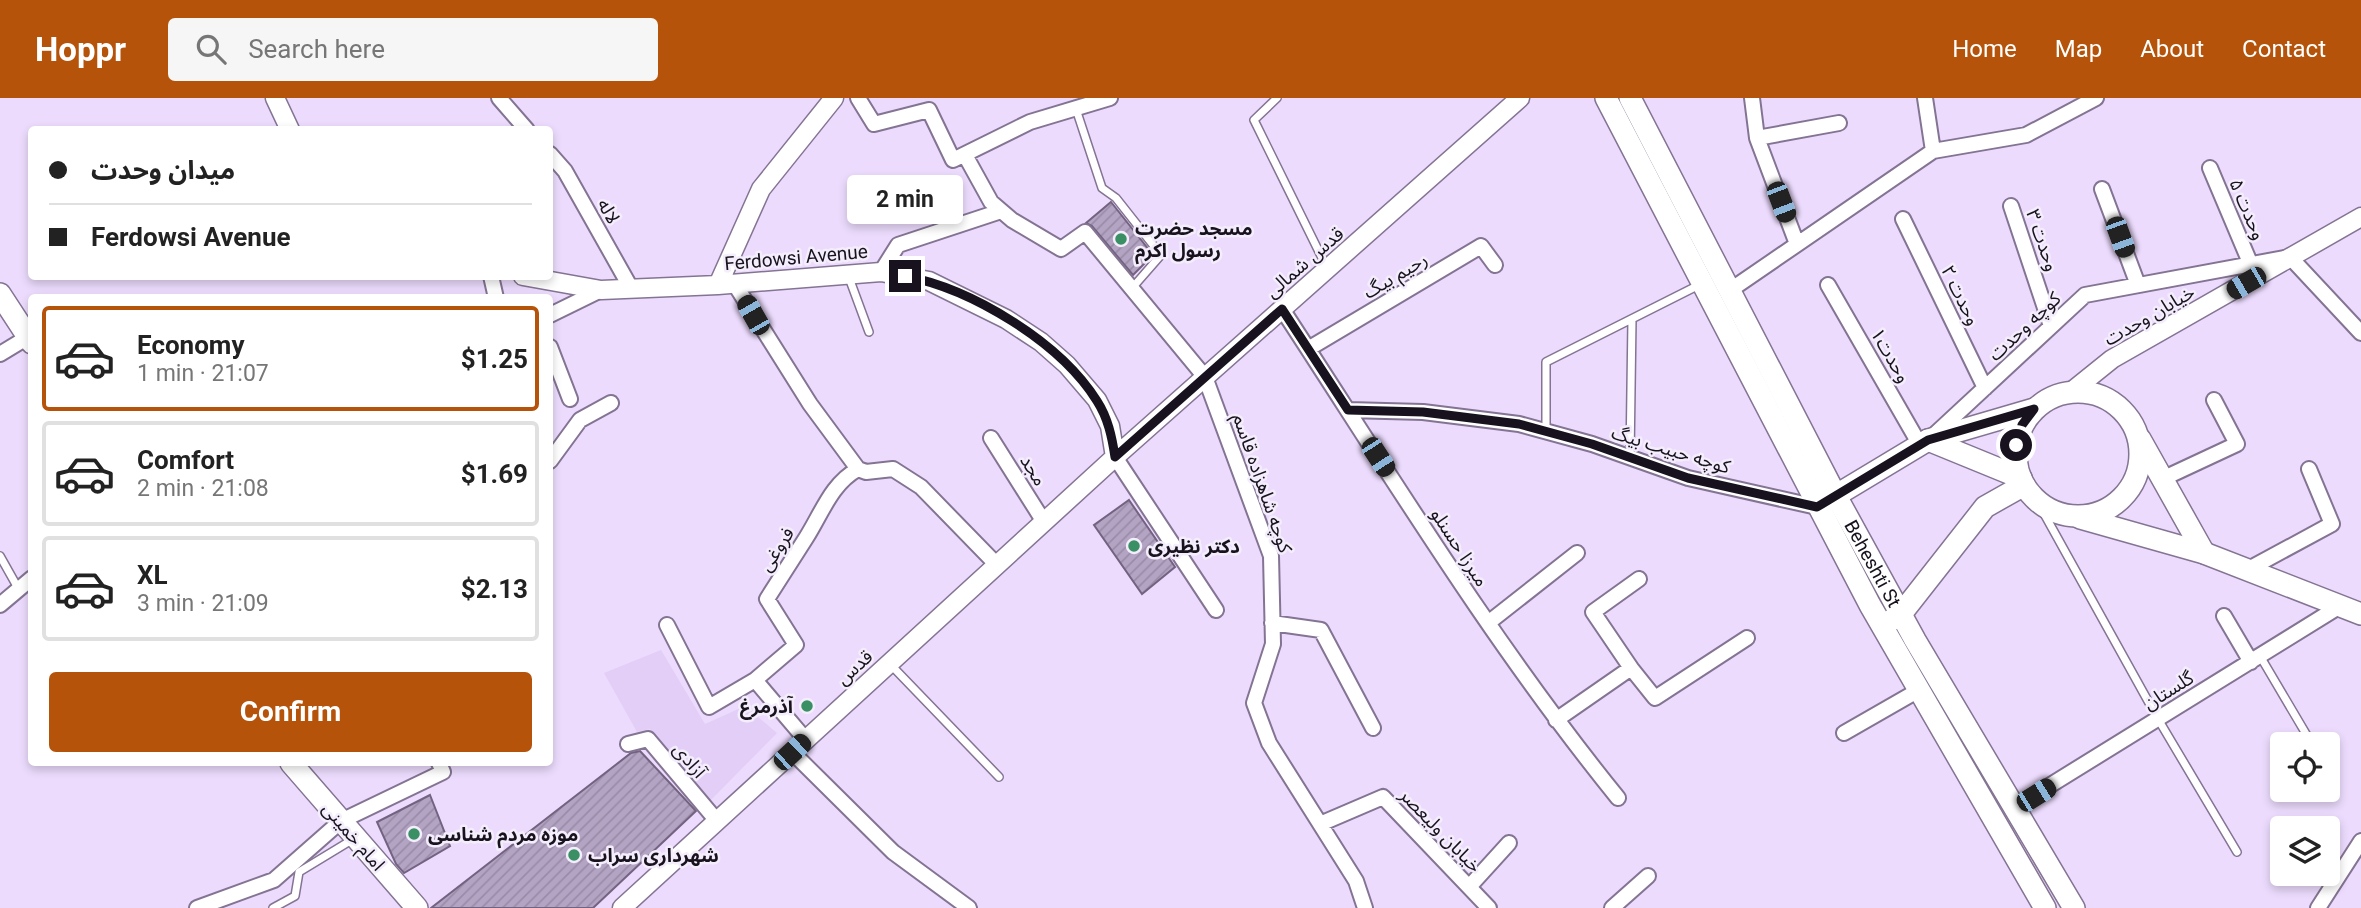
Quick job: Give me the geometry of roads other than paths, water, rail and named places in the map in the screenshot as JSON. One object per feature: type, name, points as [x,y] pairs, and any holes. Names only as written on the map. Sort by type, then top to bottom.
[{"type":"main road","name":"Beheshti St","points":[[1606,98],[1817,507],[2045,908]]},
{"type":"main road","name":"Beheshti St","points":[[1630,98],[1836,496],[1915,640],[2074,908]]},
{"type":"main road","points":[[0,294],[28,337]]},
{"type":"main road","points":[[2027,488],[2017,466],[2016,445],[2022,425],[2034,409],[2051,397],[2071,392],[2092,393],[2110,401],[2126,414],[2204,553]]},
{"type":"main road","points":[[1817,507],[1924,443],[2034,409]]},
{"type":"main road","points":[[2075,516],[2095,514],[2114,505],[2128,490],[2137,472],[2140,452],[2136,432]]},
{"type":"main road","points":[[1924,443],[2027,488],[2055,512],[2204,553],[2361,614]]},
{"type":"main road","points":[[1882,625],[1901,614],[1985,507],[2027,488]]},
{"type":"main road","name":"امام خمینی","points":[[294,766],[416,908]]},
{"type":"street","points":[[275,98],[288,126]]},
{"type":"street","points":[[499,98],[524,126]]},
{"type":"street","points":[[834,98],[761,189],[726,284],[858,468],[866,472],[893,469],[921,487],[997,565]]},
{"type":"street","points":[[858,98],[874,124],[929,110],[953,160],[1030,122],[1110,98]]},
{"type":"street","points":[[1752,98],[1756,138],[1797,244]]},
{"type":"street","points":[[1924,98],[1933,151]]},
{"type":"street","points":[[1729,291],[1933,151],[2026,135],[2096,98]]},
{"type":"street","name":"قدس شمالی","points":[[1115,457],[1514,100]]},
{"type":"street","points":[[1756,138],[1839,123]]},
{"type":"street","points":[[881,272],[898,245],[1001,211],[991,202],[965,155]]},
{"type":"street","name":"لاله","points":[[553,158],[565,172],[632,290]]},
{"type":"street","name":"وحدت ۵","points":[[2210,168],[2251,264]]},
{"type":"street","points":[[2102,189],[2138,285]]},
{"type":"street","name":"وحدت ۳","points":[[2011,206],[2052,326]]},
{"type":"street","name":"کوچه شاهزاده قاسم","points":[[1001,211],[1061,249],[1084,232],[1133,287],[1205,377],[1271,556],[1273,644],[1254,702],[1269,743],[1356,881],[1365,908]]},
{"type":"street","name":"خیابان وحدت","points":[[2071,392],[2112,359],[2361,217]]},
{"type":"street","name":"وحدت ۲","points":[[1903,219],[1985,388]]},
{"type":"street","name":"رحیم بیگ","points":[[1308,349],[1481,246],[1495,265]]},
{"type":"street","points":[[2290,257],[2361,333]]},
{"type":"street","name":"کوچه وحدت","points":[[1924,443],[2085,295],[2290,257]]},
{"type":"street","name":"Ferdowsi Avenue","points":[[545,280],[601,290],[881,272],[929,281],[976,302],[1041,342],[1067,365],[1097,400],[1110,426],[1115,457]]},
{"type":"street","name":"وحدت۱","points":[[1828,285],[1924,443]]},
{"type":"street","points":[[553,314],[601,290]]},
{"type":"street","name":"میرزا حسنلو","points":[[1282,309],[1488,623],[1556,720],[1618,798]]},
{"type":"street","points":[[0,354],[28,341]]},
{"type":"street","points":[[553,355],[570,399]]},
{"type":"street","points":[[2162,479],[2237,444],[2214,400]]},
{"type":"street","points":[[553,457],[580,420],[611,403]]},
{"type":"street","name":"کوچه حبیب بیگ","points":[[1348,410],[1423,412],[1519,424],[1688,478],[1817,507]]},
{"type":"street","name":"مجد","points":[[991,438],[1044,522]]},
{"type":"street","points":[[1115,457],[1216,610]]},
{"type":"street","name":"قدس","points":[[622,908],[1115,457]]},
{"type":"street","name":"فروغی","points":[[667,625],[709,707],[755,680],[796,645],[766,599],[808,535],[823,506],[844,477],[858,468]]},
{"type":"street","points":[[2247,570],[2332,524],[2308,469]]},
{"type":"street","points":[[1488,623],[1577,553]]},
{"type":"street","points":[[1639,579],[1593,612],[1655,698],[1747,638]]},
{"type":"street","points":[[0,605],[28,581]]},
{"type":"street","name":"گلستان","points":[[2015,807],[2340,606]]},
{"type":"street","points":[[2224,616],[2255,659]]},
{"type":"street","points":[[1272,623],[1321,630],[1374,728]]},
{"type":"street","points":[[1556,720],[1632,668]]},
{"type":"street","points":[[755,680],[799,746],[893,852],[952,903],[969,908]]},
{"type":"street","points":[[1844,733],[1919,690]]},
{"type":"street","name":"آزادی","points":[[628,744],[648,739],[717,821]]},
{"type":"street","points":[[197,908],[274,880],[348,829],[443,772],[440,766]]},
{"type":"street","name":"خیابان ولیعصر","points":[[1320,824],[1383,797],[1489,908]]},
{"type":"street","points":[[2318,908],[2361,841]]},
{"type":"street","points":[[1469,887],[1509,842]]},
{"type":"street","points":[[1612,908],[1648,876]]},
{"type":"lane","points":[[1277,98],[1254,120],[1327,269]]},
{"type":"lane","points":[[1076,108],[1102,188],[1116,198],[1161,255],[1133,287]]},
{"type":"lane","points":[[848,274],[869,331]]},
{"type":"lane","points":[[1546,432],[1545,362],[1701,284]]},
{"type":"lane","points":[[1630,458],[1632,319]]},
{"type":"lane","points":[[2027,488],[2237,852]]},
{"type":"lane","points":[[0,556],[18,588]]},
{"type":"lane","points":[[2255,659],[2304,732]]},
{"type":"lane","points":[[889,664],[999,777]]},
{"type":"lane","points":[[273,908],[295,896],[299,872],[348,829]]},
{"type":"place","name":"مسجد حضرت رسول اکرم","points":[[1121,239]]},
{"type":"place","name":"دکتر نظیری","points":[[1134,546]]},
{"type":"place","name":"آذرمرغ","points":[[807,706]]},
{"type":"place","name":"موزه مردم شناسی","points":[[414,834]]},
{"type":"place","name":"شهرداری سراب","points":[[574,855]]}]
